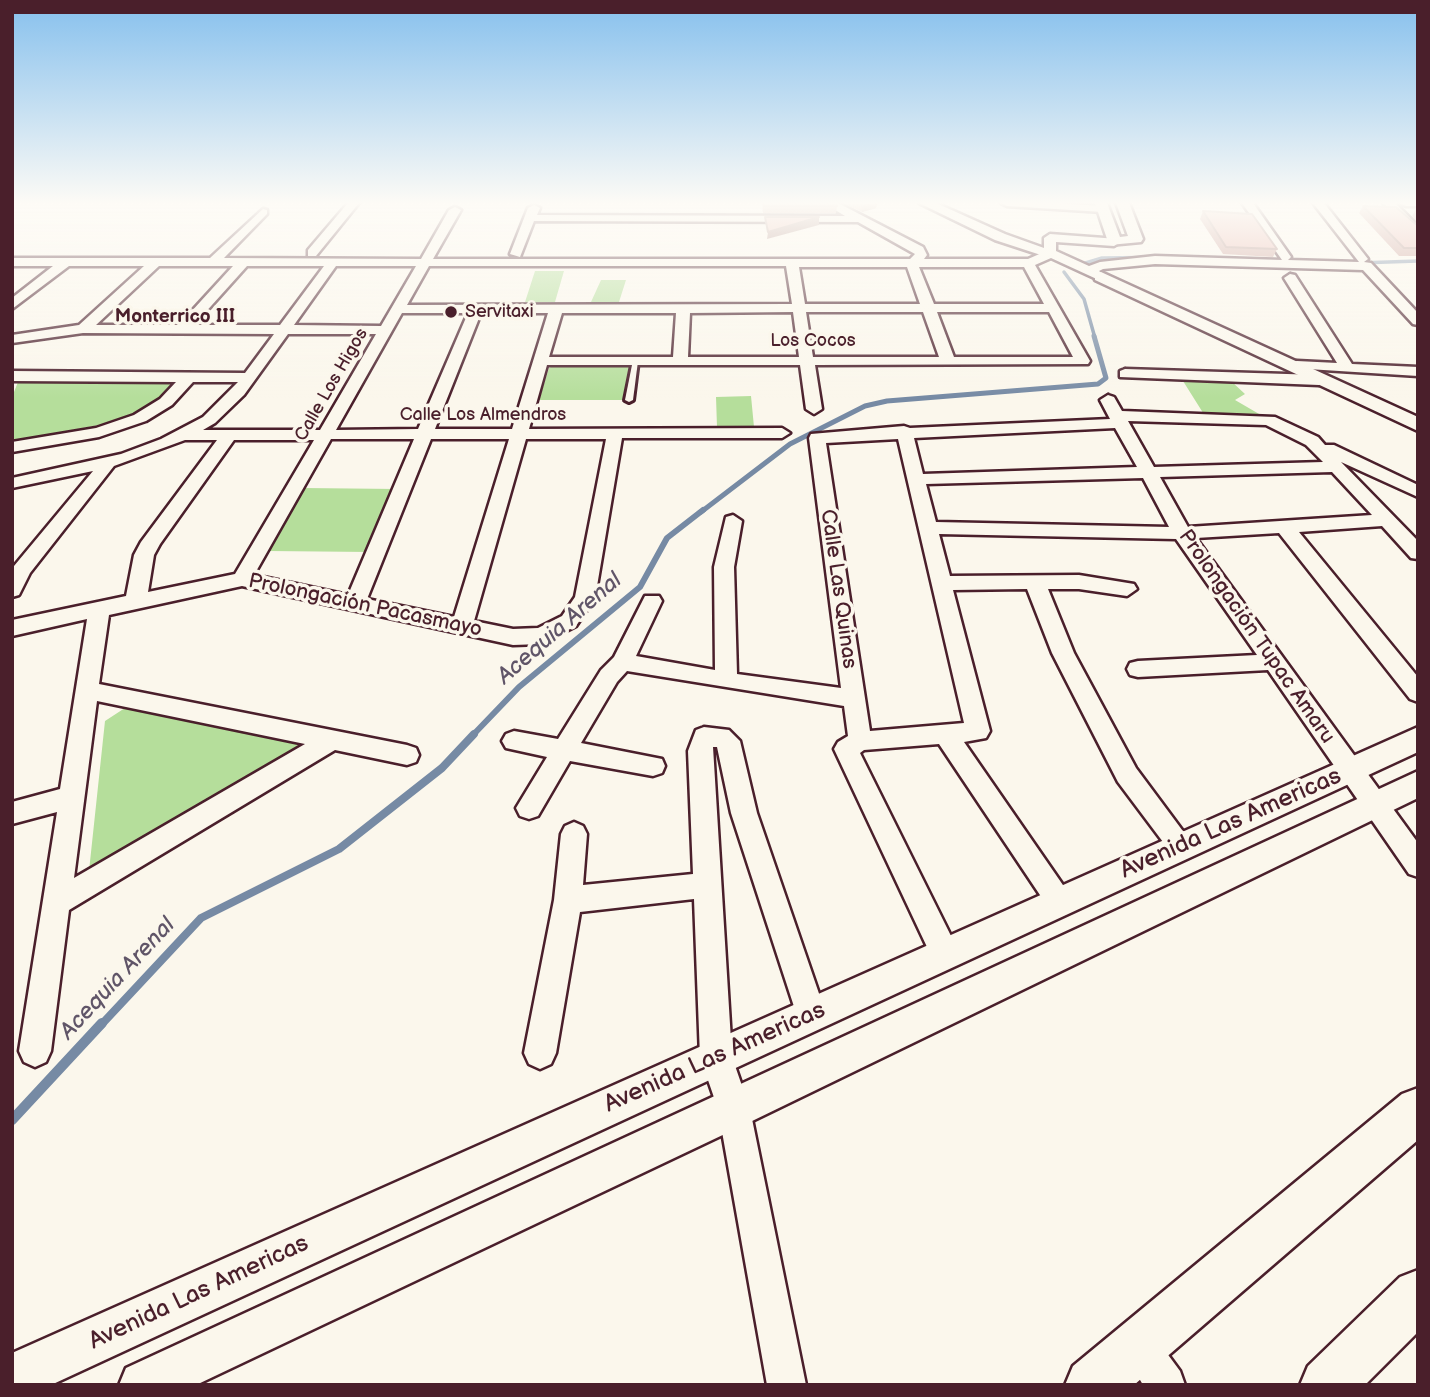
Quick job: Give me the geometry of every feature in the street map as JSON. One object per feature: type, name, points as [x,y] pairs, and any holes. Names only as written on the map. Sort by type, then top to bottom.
[{"type":"main road","points":[[1092,1385],[1418,1110]]},
{"type":"main road","points":[[1327,1385],[1418,1295]]},
{"type":"street","points":[[12,305],[58,268]]},
{"type":"street","points":[[83,329],[149,268]]},
{"type":"street","points":[[182,330],[238,268]]},
{"type":"street","points":[[12,483],[107,464],[184,435],[226,406],[286,330],[328,268]]},
{"type":"street","name":"Calle Los Higos","points":[[242,579],[420,268]]},
{"type":"street","points":[[793,268],[814,409]]},
{"type":"street","points":[[919,268],[928,308],[948,361]]},
{"type":"street","points":[[1031,268],[1055,308]]},
{"type":"street","points":[[1080,268],[1287,365],[1321,372],[1418,406]]},
{"type":"street","points":[[1084,270],[1092,268]]},
{"type":"street","points":[[1369,268],[1415,316]]},
{"type":"street","points":[[1084,270],[1132,280],[1321,372],[1418,425]]},
{"type":"street","points":[[1290,278],[1347,367]]},
{"type":"street","points":[[398,309],[1055,308]]},
{"type":"street","name":"Los Cocos","points":[[542,361],[1083,361],[1055,308]]},
{"type":"street","points":[[355,603],[476,309]]},
{"type":"street","points":[[463,626],[556,309]]},
{"type":"street","points":[[680,361],[683,309]]},
{"type":"street","points":[[12,338],[83,329],[386,330]]},
{"type":"street","points":[[1125,374],[1265,378],[1347,367],[1418,372]]},
{"type":"street","points":[[12,376],[249,378]]},
{"type":"street","points":[[12,447],[99,432],[140,418],[166,402],[189,377]]},
{"type":"street","points":[[1247,392],[1265,378]]},
{"type":"street","points":[[817,438],[1115,413],[1269,421],[1418,492]]},
{"type":"street","name":"Prolongación Tupac Amaru","points":[[1115,413],[1182,533],[1418,865]]},
{"type":"street","points":[[904,432],[978,731],[860,741],[846,749],[944,954]]},
{"type":"street","name":"Calle Los Almendros","points":[[184,435],[782,433]]},
{"type":"street","name":"Prolongación Pacasmayo","points":[[12,628],[242,579],[513,637],[541,636],[569,621],[585,598],[615,434]]},
{"type":"street","points":[[136,600],[144,555],[151,542],[229,435]]},
{"type":"street","name":"Calle Las Quinas","points":[[817,438],[860,741]]},
{"type":"street","points":[[1312,442],[1418,553]]},
{"type":"street","points":[[12,590],[21,571],[107,464]]},
{"type":"street","points":[[916,478],[1337,467]]},
{"type":"street","points":[[726,681],[724,567],[733,520]]},
{"type":"street","points":[[928,528],[1182,533],[1386,520]]},
{"type":"street","points":[[1284,526],[1418,693]]},
{"type":"street","points":[[941,583],[1079,582],[1127,589]]},
{"type":"street","points":[[1035,583],[1063,653],[1128,775],[1181,846]]},
{"type":"street","points":[[529,808],[609,676],[622,662],[652,601]]},
{"type":"street","points":[[35,1051],[99,609]]},
{"type":"street","points":[[622,662],[726,681],[854,699]]},
{"type":"street","points":[[1138,668],[1273,662]]},
{"type":"street","points":[[87,690],[407,755]]},
{"type":"street","points":[[944,732],[1060,901]]},
{"type":"street","points":[[787,1385],[734,1109],[716,1057],[705,885],[701,740],[721,737],[729,741],[744,813],[811,1014]]},
{"type":"street","points":[[56,903],[333,739]]},
{"type":"street","name":"Avenida Las Americas","points":[[12,1378],[58,1371],[716,1057],[1418,739]]},
{"type":"street","points":[[514,741],[653,766]]},
{"type":"street","name":"Avenida Las Americas","points":[[143,1385],[734,1109],[1418,784]]},
{"type":"street","points":[[12,813],[71,797]]},
{"type":"street","points":[[540,1053],[568,900],[574,834]]},
{"type":"street","points":[[568,900],[705,885]]},
{"type":"street","points":[[1139,1346],[1166,1385]]},
{"type":"lane","points":[[629,400],[635,361]]},
{"type":"green space","points":[[535,271],[564,271],[555,302],[525,302]]},
{"type":"green space","points":[[601,280],[626,280],[619,302],[591,302]]},
{"type":"green space","points":[[557,364],[630,365],[624,400],[539,400],[549,368]]},
{"type":"green space","points":[[179,381],[158,403],[116,422],[12,441],[12,397],[18,382]]},
{"type":"green space","points":[[1183,381],[1231,381],[1245,394],[1235,400],[1266,418],[1205,416]]},
{"type":"green space","points":[[751,396],[754,427],[717,427],[716,397]]},
{"type":"green space","points":[[304,488],[397,489],[370,552],[268,551]]},
{"type":"green space","points":[[128,706],[298,744],[297,749],[89,871],[105,721]]},
{"type":"waterway","name":"Acequia Arenal","points":[[1064,272],[1084,299],[1095,338]]},
{"type":"waterway","name":"Acequia Arenal","points":[[701,512],[790,444],[865,406],[887,401],[1098,384],[1106,378],[1094,336]]},
{"type":"waterway","name":"Acequia Arenal","points":[[472,736],[519,687],[640,587],[667,538],[703,510]]},
{"type":"waterway","name":"Acequia Arenal","points":[[101,1025],[201,918],[339,849],[442,768],[474,734]]},
{"type":"waterway","name":"Acequia Arenal","points":[[12,1120],[102,1023]]},
{"type":"place","name":"Servitaxi","points":[[451,312]]},
{"type":"district","name":"Monterrico III","points":[[175,317]]}]
